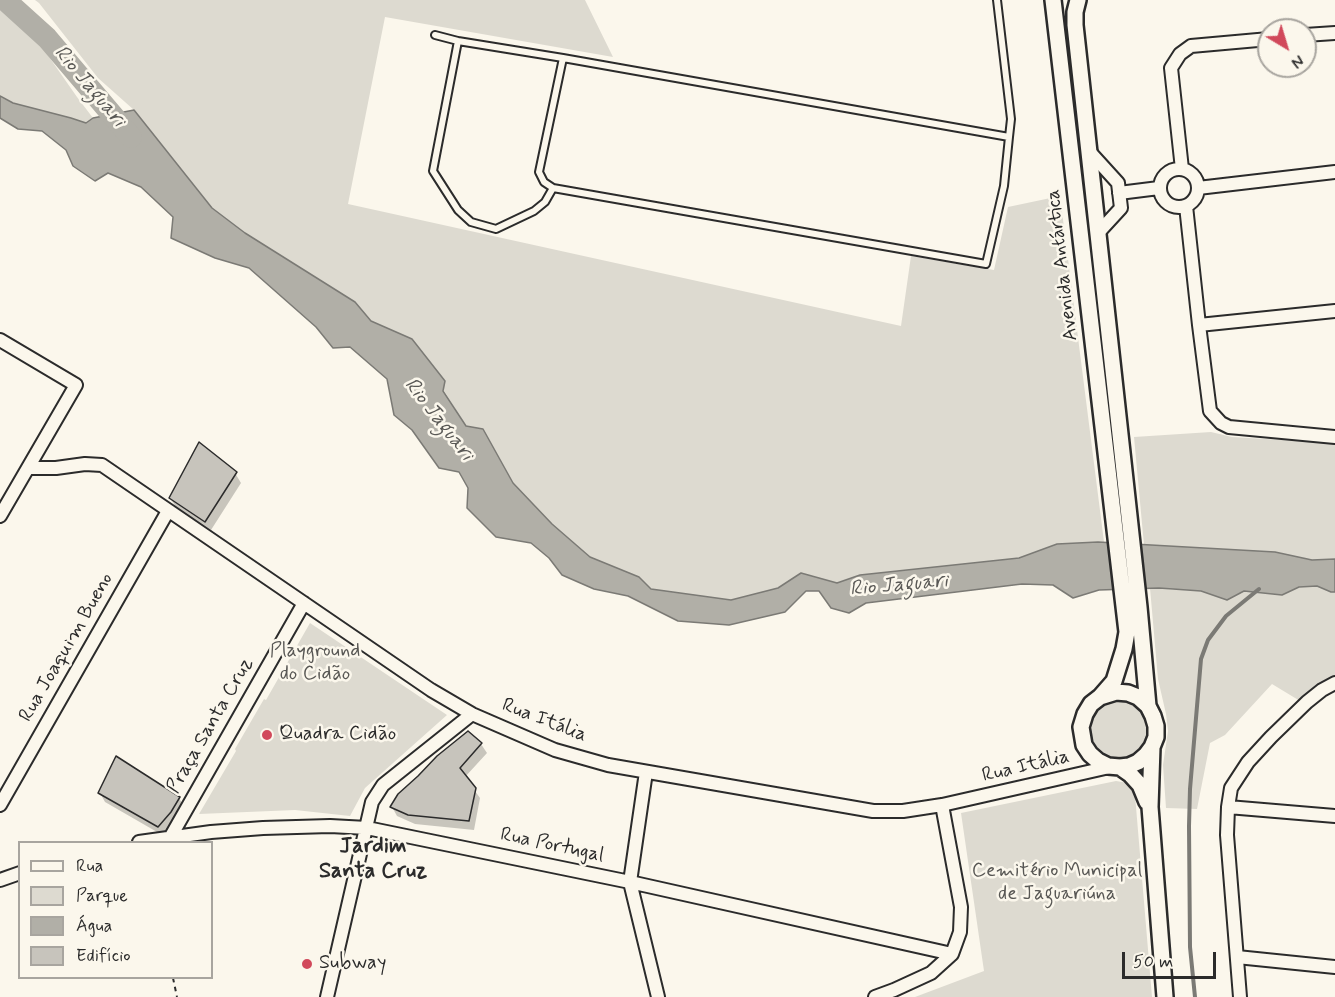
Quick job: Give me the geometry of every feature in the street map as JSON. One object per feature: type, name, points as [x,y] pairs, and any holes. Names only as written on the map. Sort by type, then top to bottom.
[{"type":"street","name":"Avenida Antártica","points":[[1053,0],[1122,524]]},
{"type":"street","name":"Avenida Antártica","points":[[1077,0],[1075,25],[1098,233],[1122,524]]},
{"type":"street","points":[[1317,34],[1335,33]]},
{"type":"street","points":[[1182,169],[1171,68],[1180,54],[1191,46],[1257,40]]},
{"type":"street","points":[[1088,150],[1118,183],[1121,208],[1098,233]]},
{"type":"street","points":[[1182,169],[1194,176],[1198,188],[1195,199],[1186,206],[1174,207],[1163,200],[1159,188],[1162,178],[1171,171],[1182,169]]},
{"type":"street","points":[[1198,188],[1335,172]]},
{"type":"street","points":[[1119,193],[1159,188]]},
{"type":"street","points":[[1186,206],[1210,411],[1216,419],[1229,427],[1335,437]]},
{"type":"street","points":[[1199,325],[1335,311]]},
{"type":"street","points":[[0,340],[76,385],[0,516]]},
{"type":"street","name":"Rua Itália","points":[[28,468],[102,465],[431,690],[472,714],[555,750],[608,765],[873,811],[903,811],[942,806],[1117,767]]},
{"type":"street","name":"Rua Joaquim Bueno","points":[[0,805],[168,511]]},
{"type":"street","points":[[1122,524],[1132,607],[1148,706]]},
{"type":"street","name":"Praça Santa Cruz","points":[[170,838],[304,603]]},
{"type":"street","points":[[1100,697],[1128,693],[1138,697],[1148,706],[1154,716],[1156,737],[1152,747],[1138,762],[1129,766],[1108,766],[1090,754],[1084,745],[1082,735],[1085,714],[1091,704],[1114,681],[1124,649],[1132,607]]},
{"type":"street","points":[[1240,997],[1227,835],[1228,807],[1232,788],[1248,762],[1271,737],[1307,702],[1335,683]]},
{"type":"street","points":[[327,997],[372,802],[383,786],[472,714]]},
{"type":"street","points":[[1152,747],[1150,807],[1165,997]]},
{"type":"street","points":[[1117,767],[1130,774],[1140,785],[1150,807]]},
{"type":"street","points":[[646,772],[630,882],[658,997]]},
{"type":"street","points":[[875,997],[931,973],[952,954],[960,932],[962,907],[942,806]]},
{"type":"street","points":[[1228,807],[1335,816]]},
{"type":"street","name":"Rua Portugal","points":[[151,841],[263,828],[330,826],[367,828],[630,882],[952,954]]},
{"type":"street","points":[[1237,957],[1335,967]]},
{"type":"lane","points":[[562,58],[539,172],[544,182],[553,188],[986,264],[1004,186],[1011,119],[997,0]]},
{"type":"lane","points":[[435,35],[1009,137]]},
{"type":"lane","points":[[458,40],[432,171],[458,210],[471,222],[496,228],[534,212],[545,202],[553,188]]},
{"type":"path","points":[[173,979],[177,997]]},
{"type":"green space","points":[[35,0],[585,0],[613,57],[385,17],[348,204],[901,326],[911,256],[994,270],[1008,207],[1060,196],[1104,542],[1057,544],[1019,558],[860,575],[836,583],[801,573],[778,588],[731,600],[651,589],[639,577],[590,557],[552,524],[513,483],[483,429],[466,426],[412,339],[371,321],[355,302],[245,233],[212,208],[134,110],[98,78]]},
{"type":"green space","points":[[0,6],[40,44],[93,118],[86,123],[13,103],[0,96]]},
{"type":"green space","points":[[1211,432],[1232,437],[1335,443],[1335,559],[1312,560],[1275,552],[1144,545],[1134,437]]},
{"type":"green space","points":[[1317,586],[1335,592],[1335,678],[1300,701],[1272,684],[1225,735],[1210,743],[1197,809],[1166,808],[1163,765],[1168,731],[1158,679],[1150,588],[1201,591],[1227,600],[1244,591],[1282,595],[1299,587]]},
{"type":"green space","name":"Playground do Cidão","points":[[310,623],[447,715],[365,788],[350,816],[295,810],[199,814],[264,699],[266,700]]},
{"type":"green space","points":[[1120,701],[1131,703],[1144,714],[1149,730],[1147,741],[1136,754],[1120,759],[1109,757],[1096,746],[1091,730],[1093,719],[1104,706]]},
{"type":"green space","name":"Cemitério Municipal de Jaguariúna","points":[[1116,781],[1128,783],[1135,795],[1152,997],[915,997],[984,971],[961,813]]},
{"type":"water","points":[[0,96],[13,103],[86,123],[93,118],[134,110],[212,208],[245,233],[355,302],[371,321],[412,339],[445,381],[443,391],[466,426],[483,429],[513,483],[552,524],[590,557],[639,577],[651,589],[731,600],[778,588],[801,573],[837,583],[860,575],[1019,558],[1057,544],[1098,542],[1275,552],[1312,560],[1335,559],[1335,592],[1317,586],[1299,587],[1282,595],[1244,591],[1227,600],[1201,591],[1159,588],[1099,590],[1073,598],[1053,585],[1022,584],[866,603],[849,613],[831,608],[819,591],[806,591],[785,612],[729,625],[678,621],[628,596],[594,589],[562,575],[549,558],[531,543],[496,537],[467,508],[468,488],[459,472],[439,468],[412,430],[394,415],[387,379],[350,347],[333,348],[316,327],[249,268],[215,258],[171,238],[173,217],[141,187],[108,173],[95,181],[73,166],[66,150],[42,131],[18,129],[0,118]]},
{"type":"building","points":[[199,442],[237,472],[205,522],[169,498]]},
{"type":"building","points":[[468,731],[482,743],[460,768],[476,788],[469,821],[408,815],[390,807],[398,794],[437,756]]},
{"type":"building","points":[[116,756],[180,797],[158,827],[98,793]]},
{"type":"waterway","name":"Rio Jaguari","points":[[5,0],[47,38],[131,137]]},
{"type":"waterway","points":[[1195,997],[1190,947],[1189,826],[1201,659],[1208,640],[1226,616],[1259,589]]},
{"type":"place","name":"Quadra Cidão","points":[[267,735]]},
{"type":"place","name":"Subway","points":[[307,964]]},
{"type":"district","name":"Jardim Santa Cruz","points":[[373,860]]}]
